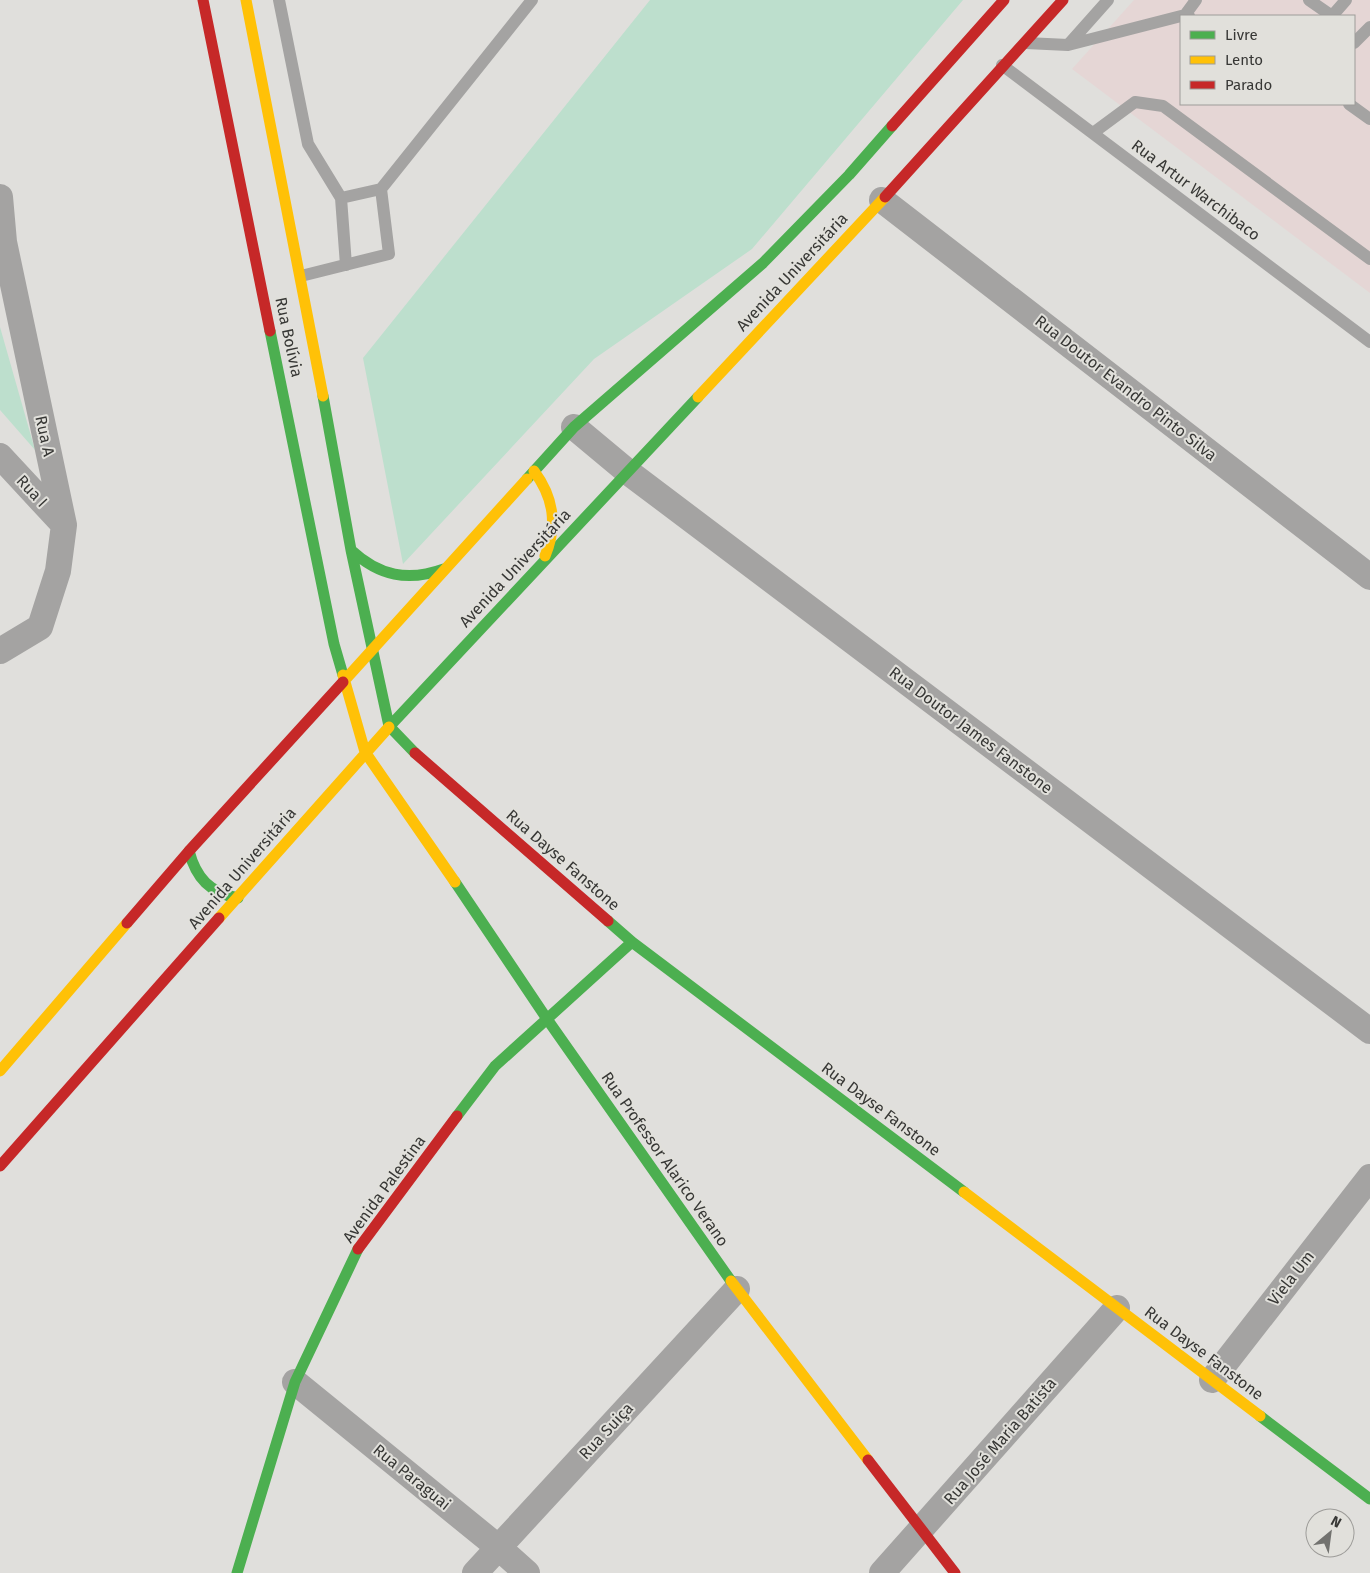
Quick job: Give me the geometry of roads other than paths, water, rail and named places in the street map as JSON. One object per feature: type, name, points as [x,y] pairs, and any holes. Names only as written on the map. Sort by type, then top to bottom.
[{"type":"main road","name":"Rua Bolívia","points":[[203,0],[334,644],[365,752]]},
{"type":"main road","name":"Rua Bolívia","points":[[246,0],[301,276],[350,550],[389,726]]},
{"type":"main road","name":"Avenida Universitária","points":[[5,1057],[189,851],[574,427],[763,263],[849,175],[1004,0]]},
{"type":"main road","name":"Avenida Universitária","points":[[0,1166],[365,752],[882,200],[1002,65],[1063,0]]},
{"type":"main road","points":[[534,471],[544,483],[554,513],[552,537],[543,560]]},
{"type":"main road","points":[[350,550],[362,562],[390,576],[418,578],[444,569]]},
{"type":"main road","name":"Rua Dayse Fanstone","points":[[389,726],[406,745],[632,942],[1370,1499]]},
{"type":"main road","name":"Rua Professor Alarico Verano","points":[[365,752],[383,774],[547,1019],[737,1289],[955,1573]]},
{"type":"main road","points":[[189,851],[196,874],[203,884],[225,896],[238,898]]},
{"type":"main road","name":"Avenida Palestina","points":[[237,1573],[295,1382],[360,1245],[495,1066],[632,942]]},
{"type":"street","name":"Rua A","points":[[0,197],[4,242],[64,526],[58,571],[40,626],[0,651]]},
{"type":"street","name":"Rua Doutor Evandro Pinto Silva","points":[[882,200],[1370,577]]},
{"type":"street","name":"Rua Doutor James Fanstone","points":[[574,427],[628,472],[1370,1031]]},
{"type":"street","name":"Rua I","points":[[0,456],[64,526]]},
{"type":"street","name":"Viela Um","points":[[1212,1380],[1370,1177]]},
{"type":"street","name":"Rua Suiça","points":[[475,1573],[737,1289]]},
{"type":"street","name":"Rua José Maria Batista","points":[[882,1573],[1117,1308]]},
{"type":"street","name":"Rua Paraguai","points":[[295,1382],[499,1548],[527,1573]]},
{"type":"lane","points":[[279,0],[308,144],[341,198],[346,265]]},
{"type":"lane","points":[[341,198],[381,190],[532,0]]},
{"type":"lane","points":[[1068,45],[1108,0]]},
{"type":"lane","points":[[1187,15],[1196,0]]},
{"type":"lane","points":[[1308,0],[1330,15]]},
{"type":"lane","points":[[1333,15],[1346,0]]},
{"type":"lane","points":[[1024,43],[1068,45],[1180,17]]},
{"type":"lane","points":[[1359,39],[1370,27]]},
{"type":"lane","name":"Rua Artur Warchibaco","points":[[1002,65],[1370,342]]},
{"type":"lane","points":[[1093,133],[1135,102],[1164,106],[1370,259]]},
{"type":"lane","points":[[1350,105],[1370,120]]},
{"type":"lane","points":[[301,276],[389,254],[381,190]]}]
